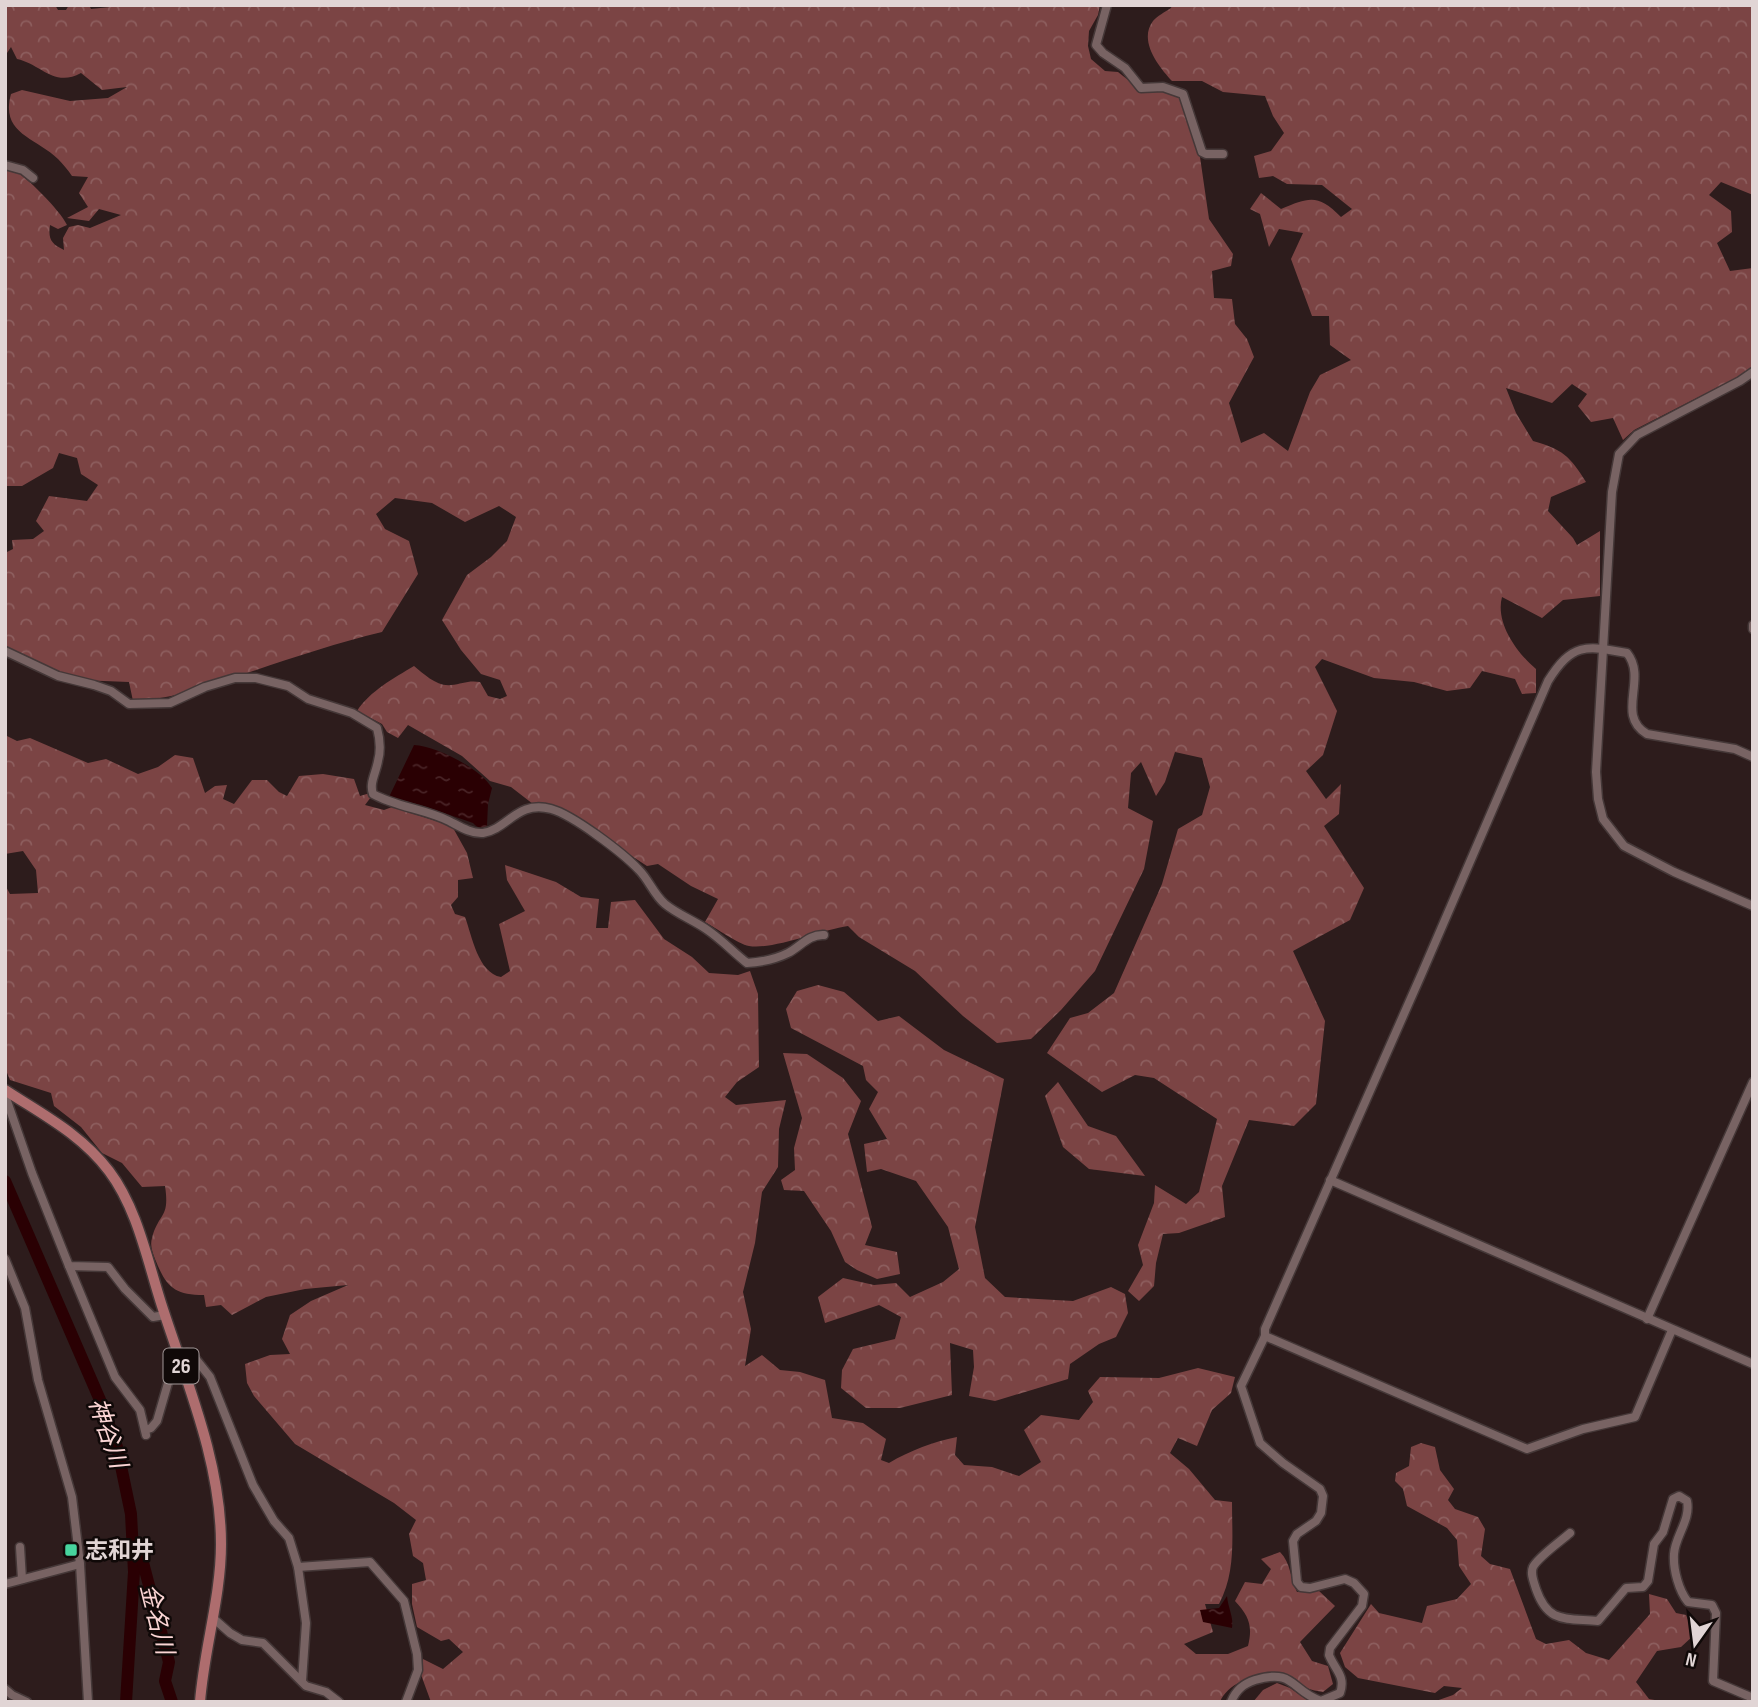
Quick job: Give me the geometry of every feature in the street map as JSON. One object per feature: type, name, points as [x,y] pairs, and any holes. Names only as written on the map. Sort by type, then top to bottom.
[{"type":"main road","name":"26","points":[[7,1091],[71,1131],[90,1148],[117,1182],[128,1203],[178,1355],[214,1470],[219,1507],[219,1578],[200,1702]]},
{"type":"street","points":[[1107,5],[1096,45],[1125,68],[1141,88],[1163,87],[1183,94],[1202,152],[1223,154]]},
{"type":"street","points":[[5,165],[23,170],[33,178]]},
{"type":"street","points":[[1753,372],[1728,388],[1637,435],[1619,454],[1612,492],[1596,772],[1603,819],[1624,846],[1646,859],[1753,906]]},
{"type":"street","points":[[1231,1702],[1247,1683],[1279,1675],[1314,1699],[1332,1699],[1340,1693],[1343,1679],[1329,1655],[1330,1648],[1364,1600],[1360,1588],[1345,1579],[1310,1588],[1301,1587],[1297,1582],[1293,1541],[1297,1534],[1316,1521],[1321,1513],[1323,1496],[1320,1489],[1260,1443],[1241,1386],[1548,681],[1560,662],[1575,650],[1603,648],[1627,653],[1634,668],[1632,720],[1637,728],[1647,734],[1735,749],[1753,757]]},
{"type":"street","points":[[5,651],[58,676],[111,691],[129,704],[170,704],[205,687],[235,678],[256,678],[288,686],[309,699],[352,713],[377,727],[380,741],[379,760],[371,787],[373,794],[383,800],[422,811],[449,821],[460,829],[478,833],[490,831],[524,810],[553,810],[578,823],[626,858],[639,869],[662,901],[705,929],[747,963],[769,961],[788,953],[810,937],[824,935]]},
{"type":"street","points":[[1647,1320],[1753,1082]]},
{"type":"street","points":[[7,1091],[6,1098],[32,1173],[69,1266],[115,1377],[139,1410],[145,1432],[158,1421],[168,1380],[178,1355],[187,1353],[195,1358],[209,1377],[253,1485],[274,1521],[289,1538],[298,1567],[306,1623],[302,1681]]},
{"type":"street","points":[[1330,1180],[1753,1364]]},
{"type":"street","points":[[6,1261],[25,1308],[38,1380],[72,1497],[80,1564],[88,1702]]},
{"type":"street","points":[[69,1266],[108,1267],[153,1317],[165,1315]]},
{"type":"street","points":[[1265,1336],[1527,1450],[1583,1429],[1635,1417],[1672,1330]]},
{"type":"street","points":[[1570,1533],[1534,1566],[1532,1575],[1542,1605],[1551,1614],[1562,1618],[1598,1620],[1626,1588],[1643,1587],[1647,1581],[1654,1544],[1663,1532],[1673,1499],[1679,1496],[1687,1501],[1689,1510],[1674,1554],[1680,1592],[1688,1602],[1712,1605],[1716,1613],[1713,1681],[1753,1698]]},
{"type":"street","points":[[20,1547],[22,1579]]},
{"type":"street","points":[[298,1567],[370,1562],[404,1601],[417,1654],[418,1670],[406,1702]]},
{"type":"street","points":[[5,1584],[80,1564]]},
{"type":"street","points":[[212,1618],[242,1640],[263,1643],[306,1686],[326,1692],[339,1702]]},
{"type":"street","points":[[5,1689],[27,1702]]},
{"type":"green space","points":[[5,5],[55,5],[58,10],[66,10],[69,5],[89,5],[91,9],[110,5],[1100,5],[1089,31],[1091,59],[1105,71],[1118,72],[1142,91],[1163,90],[1182,98],[1200,157],[1209,219],[1233,254],[1231,266],[1212,271],[1214,298],[1232,299],[1235,324],[1247,339],[1254,357],[1229,403],[1241,443],[1264,433],[1288,451],[1310,392],[1320,375],[1351,360],[1330,345],[1329,316],[1312,316],[1291,259],[1303,233],[1279,229],[1269,247],[1260,214],[1250,209],[1261,193],[1281,209],[1313,200],[1326,204],[1341,217],[1352,209],[1322,185],[1287,184],[1273,176],[1259,178],[1254,156],[1271,151],[1284,133],[1265,96],[1223,92],[1202,81],[1172,81],[1161,69],[1149,45],[1149,29],[1155,19],[1172,5],[1753,5],[1753,195],[1721,182],[1709,195],[1731,211],[1732,232],[1717,243],[1730,271],[1753,268],[1753,367],[1634,430],[1623,440],[1613,418],[1591,422],[1578,406],[1587,394],[1572,384],[1552,403],[1506,388],[1516,413],[1533,441],[1564,455],[1586,482],[1551,497],[1548,511],[1577,545],[1600,531],[1600,596],[1563,600],[1542,618],[1502,597],[1502,617],[1509,637],[1536,669],[1536,693],[1522,694],[1515,679],[1482,671],[1470,688],[1447,691],[1414,682],[1374,678],[1322,659],[1315,667],[1337,711],[1323,755],[1306,771],[1326,799],[1341,784],[1339,814],[1324,826],[1364,888],[1350,920],[1293,951],[1325,1021],[1316,1104],[1294,1126],[1249,1120],[1222,1186],[1225,1217],[1179,1233],[1163,1234],[1154,1286],[1139,1301],[1128,1291],[1143,1265],[1138,1245],[1154,1203],[1155,1185],[1186,1204],[1199,1192],[1217,1119],[1154,1078],[1135,1075],[1102,1092],[1047,1053],[1070,1018],[1088,1013],[1114,993],[1162,884],[1178,829],[1202,815],[1210,787],[1202,758],[1175,752],[1165,782],[1156,796],[1141,762],[1131,773],[1128,808],[1153,821],[1144,869],[1095,971],[1031,1039],[997,1043],[963,1016],[915,971],[859,937],[848,926],[771,945],[744,945],[705,922],[718,899],[691,886],[658,864],[647,866],[578,821],[533,804],[511,787],[490,781],[462,756],[408,725],[398,738],[387,732],[382,724],[357,711],[375,691],[414,666],[441,684],[480,682],[488,696],[500,699],[507,696],[500,680],[481,674],[461,650],[442,620],[467,575],[507,541],[516,517],[499,506],[465,522],[432,503],[395,498],[376,514],[385,529],[409,541],[418,574],[382,632],[191,691],[163,698],[133,701],[129,682],[79,680],[53,671],[5,647],[5,553],[13,549],[12,540],[33,539],[44,531],[36,521],[49,496],[87,501],[98,485],[81,474],[77,458],[59,453],[53,468],[22,486],[5,486],[5,172],[11,168],[17,172],[57,211],[67,225],[58,229],[50,225],[51,240],[64,250],[63,238],[69,227],[78,225],[90,228],[121,215],[99,209],[89,221],[67,218],[88,207],[79,193],[88,177],[72,176],[58,159],[15,126],[10,118],[11,94],[22,90],[70,101],[108,98],[127,87],[102,90],[81,73],[63,78],[48,74],[17,59],[11,47],[5,56]]},
{"type":"green space","points":[[5,735],[17,741],[30,738],[88,763],[106,759],[138,774],[158,767],[175,755],[193,758],[205,793],[215,786],[227,785],[223,799],[234,804],[252,780],[267,780],[287,796],[299,776],[323,774],[354,779],[360,796],[370,793],[371,797],[365,805],[384,810],[392,807],[452,826],[467,853],[473,878],[458,880],[458,897],[451,905],[455,914],[465,917],[481,961],[493,974],[501,977],[510,971],[499,924],[525,911],[507,880],[505,865],[556,882],[581,897],[599,899],[596,928],[608,928],[611,902],[635,900],[664,939],[692,957],[709,973],[738,975],[750,971],[758,994],[759,1067],[737,1082],[725,1097],[736,1105],[786,1100],[779,1129],[778,1167],[762,1192],[755,1243],[743,1292],[751,1329],[745,1366],[762,1355],[780,1370],[800,1372],[825,1380],[832,1418],[863,1423],[886,1439],[881,1460],[889,1463],[922,1447],[957,1437],[955,1455],[964,1465],[992,1467],[1019,1476],[1041,1462],[1024,1430],[1041,1415],[1079,1420],[1093,1402],[1088,1391],[1100,1377],[1159,1378],[1198,1368],[1235,1377],[1231,1393],[1212,1410],[1197,1446],[1178,1438],[1170,1453],[1189,1469],[1215,1500],[1232,1502],[1232,1554],[1228,1580],[1219,1604],[1205,1604],[1213,1632],[1184,1644],[1196,1654],[1228,1654],[1248,1646],[1249,1622],[1235,1601],[1245,1582],[1262,1584],[1271,1569],[1261,1559],[1280,1552],[1297,1592],[1318,1590],[1335,1606],[1300,1642],[1312,1661],[1328,1666],[1333,1684],[1323,1692],[1306,1688],[1288,1676],[1260,1675],[1231,1688],[1220,1702],[431,1702],[420,1672],[423,1659],[443,1669],[463,1652],[449,1639],[441,1641],[417,1627],[412,1604],[412,1584],[426,1580],[423,1563],[413,1556],[409,1534],[416,1520],[394,1503],[295,1444],[254,1396],[247,1383],[245,1364],[270,1355],[290,1354],[282,1339],[290,1315],[311,1301],[348,1285],[305,1289],[266,1297],[232,1315],[221,1305],[206,1307],[204,1295],[178,1291],[163,1276],[151,1246],[165,1210],[165,1186],[142,1187],[122,1163],[102,1153],[81,1127],[54,1106],[51,1093],[10,1080],[5,1068],[5,885],[10,894],[38,893],[36,870],[23,851],[5,854]]},
{"type":"green space","points":[[818,985],[844,992],[878,1021],[899,1016],[944,1050],[1004,1079],[975,1227],[985,1278],[1005,1297],[1073,1301],[1111,1287],[1125,1294],[1128,1313],[1116,1337],[1099,1344],[1070,1364],[1068,1379],[995,1401],[969,1396],[974,1367],[973,1350],[950,1343],[952,1395],[900,1408],[866,1408],[841,1388],[842,1370],[853,1349],[895,1339],[901,1317],[879,1305],[825,1323],[818,1297],[843,1278],[874,1285],[896,1283],[910,1297],[943,1282],[959,1269],[948,1227],[916,1181],[881,1169],[867,1172],[864,1144],[887,1139],[869,1109],[878,1092],[866,1080],[863,1066],[791,1028],[786,1009],[797,991]]},
{"type":"green space","points":[[783,1053],[807,1054],[843,1078],[861,1101],[848,1134],[872,1227],[865,1245],[897,1252],[900,1274],[877,1279],[845,1262],[831,1231],[804,1191],[784,1190],[781,1180],[795,1170],[794,1148],[802,1118]]},
{"type":"green space","points":[[1058,1082],[1088,1126],[1116,1136],[1145,1176],[1089,1169],[1063,1147],[1045,1096]]},
{"type":"green space","points":[[1421,1443],[1435,1447],[1440,1470],[1454,1489],[1448,1500],[1455,1509],[1478,1517],[1485,1529],[1481,1556],[1490,1564],[1510,1569],[1536,1639],[1546,1644],[1569,1640],[1586,1653],[1609,1660],[1650,1614],[1649,1594],[1667,1599],[1676,1613],[1686,1615],[1694,1635],[1681,1647],[1657,1651],[1636,1682],[1649,1699],[1666,1702],[1433,1702],[1453,1695],[1462,1688],[1444,1686],[1435,1693],[1358,1678],[1345,1667],[1340,1653],[1371,1604],[1379,1613],[1422,1623],[1427,1606],[1457,1599],[1471,1584],[1459,1566],[1457,1540],[1447,1528],[1407,1506],[1403,1489],[1395,1481],[1396,1473],[1409,1466],[1411,1447]]},
{"type":"green space","points":[[1277,1683],[1290,1688],[1310,1702],[1253,1702],[1263,1690]]},
{"type":"water","points":[[414,745],[434,749],[457,759],[486,780],[492,788],[487,826],[480,828],[473,823],[421,805],[389,797]]},
{"type":"water","points":[[1227,1596],[1232,1628],[1203,1622],[1200,1610],[1219,1608]]},
{"type":"waterway","name":"神谷川","points":[[5,1181],[100,1400],[117,1447],[131,1514],[134,1572],[126,1702]]},
{"type":"waterway","name":"金名川","points":[[135,1544],[140,1551],[169,1662],[165,1681],[172,1702]]},
{"type":"place","name":"志和井","points":[[71,1550]]}]
